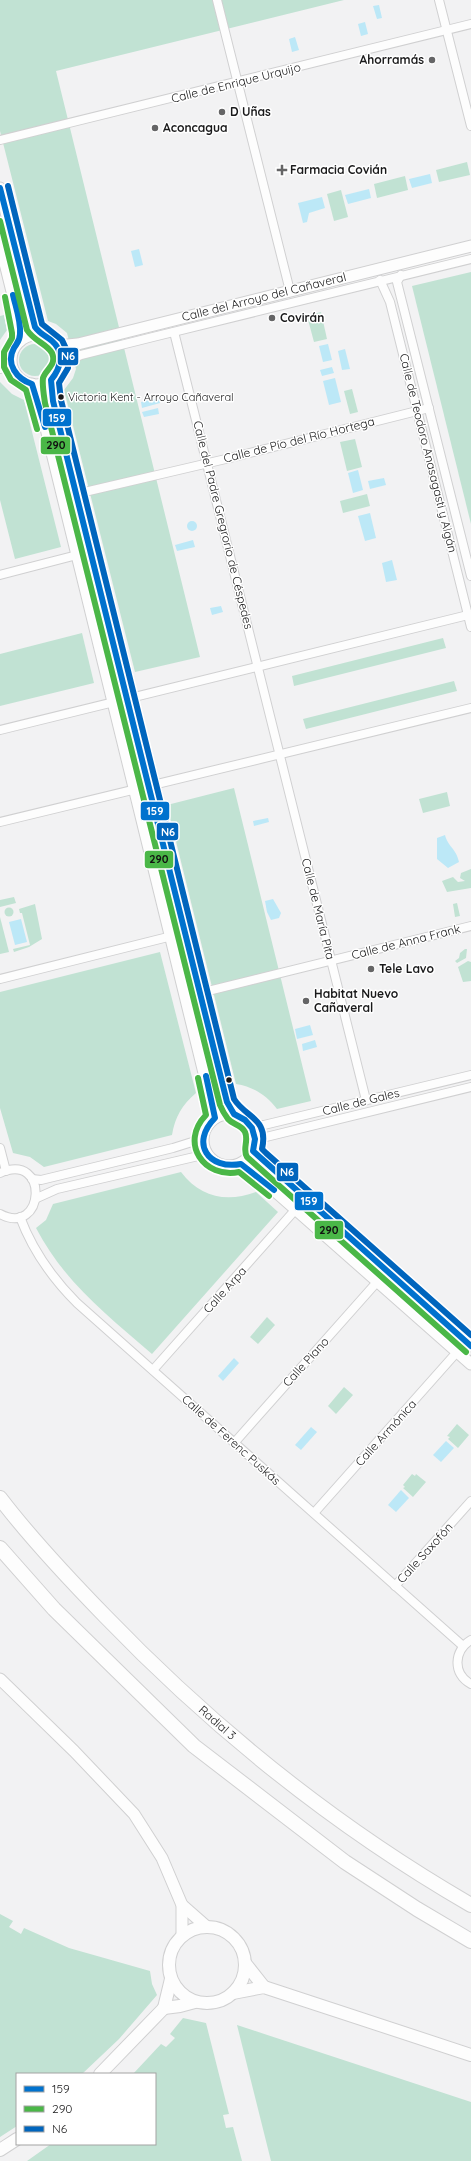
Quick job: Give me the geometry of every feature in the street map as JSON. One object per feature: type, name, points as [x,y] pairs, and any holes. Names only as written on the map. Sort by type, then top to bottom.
[{"type":"highway","name":"Radial 3","points":[[0,1498],[73,1583],[152,1664],[252,1753],[347,1826],[436,1885],[471,1905]]},
{"type":"highway","points":[[0,1548],[54,1609],[194,1746],[345,1862],[417,1909],[471,1941]]},
{"type":"main road","points":[[0,188],[32,317],[40,335]]},
{"type":"main road","points":[[0,243],[19,320],[20,341],[12,355],[12,366],[17,376],[32,384],[42,384],[51,380],[57,373],[61,364],[60,352],[57,346],[49,339],[40,335],[33,335],[20,341]]},
{"type":"main road","name":"Calle del Arroyo del Cañaveral","points":[[57,346],[78,344],[471,246]]},
{"type":"main road","points":[[51,380],[53,401],[148,786],[228,1102],[234,1114]]},
{"type":"main road","points":[[32,384],[40,404],[216,1118]]},
{"type":"main road","points":[[227,1114],[234,1114],[243,1118],[254,1130],[254,1147],[241,1164],[235,1166],[222,1166],[211,1159],[207,1154],[204,1148],[203,1136],[207,1125],[216,1118],[227,1114]]},
{"type":"main road","points":[[254,1147],[471,1346]]},
{"type":"main road","points":[[241,1164],[251,1170],[296,1209],[471,1364]]},
{"type":"main road","points":[[0,1678],[74,1751],[134,1814],[162,1858],[182,1905],[182,1936]]},
{"type":"main road","points":[[182,1905],[207,1927],[227,1933],[235,1940],[242,1950],[245,1963],[244,1974],[240,1985],[233,1993]]},
{"type":"main road","points":[[195,2002],[185,1997],[176,1989],[168,1968],[169,1956],[176,1942],[182,1936],[194,1929],[207,1927]]},
{"type":"main road","points":[[245,1963],[264,1987]]},
{"type":"main road","points":[[101,2073],[164,2008],[171,1979]]},
{"type":"main road","points":[[164,2008],[195,2002],[215,2003],[233,1993],[264,1987],[471,2055]]},
{"type":"main road","points":[[0,2150],[16,2141]]},
{"type":"street","points":[[217,0],[290,291]]},
{"type":"street","points":[[439,0],[471,126]]},
{"type":"street","name":"Calle de Enrique Urquijo","points":[[0,140],[238,83],[471,24]]},
{"type":"street","name":"Calle del Arroyo del Cañaveral","points":[[61,364],[81,355],[380,280],[471,259]]},
{"type":"street","name":"Calle de Teodoro Anasagasti y Algán","points":[[401,275],[397,282],[471,576]]},
{"type":"street","name":"Calle de Teodoro Anasagasti y Algán","points":[[380,280],[390,302],[471,627]]},
{"type":"street","name":"Calle del Padre Gregrorio de Céspedes","points":[[174,332],[272,718]]},
{"type":"street","points":[[0,369],[12,366]]},
{"type":"street","name":"Calle de Pío del Río Hortega","points":[[76,494],[429,408]]},
{"type":"street","points":[[0,575],[77,555]]},
{"type":"street","points":[[0,730],[468,615]]},
{"type":"street","points":[[0,822],[471,708]]},
{"type":"street","name":"Calle de María Pita","points":[[272,718],[366,1100]]},
{"type":"street","name":"Calle de Anna Frank","points":[[200,993],[471,926]]},
{"type":"street","points":[[0,979],[172,936]]},
{"type":"street","name":"Calle de Gales","points":[[250,1125],[264,1125],[471,1075]]},
{"type":"street","name":"Calle de Gales","points":[[254,1147],[266,1137],[471,1087]]},
{"type":"street","points":[[32,1180],[41,1180],[173,1148],[192,1142],[203,1136]]},
{"type":"street","points":[[0,1148],[3,1172],[21,1171],[32,1180],[37,1192],[37,1198],[31,1210],[20,1217],[12,1218],[0,1214]]},
{"type":"street","points":[[37,1198],[57,1189],[207,1154]]},
{"type":"street","name":"Calle Arpa","points":[[153,1370],[296,1209]]},
{"type":"street","name":"Calle de Ferenc Puskás","points":[[20,1217],[30,1240],[45,1265],[64,1289],[463,1646]]},
{"type":"street","name":"Calle Piano","points":[[235,1442],[378,1282]]},
{"type":"street","name":"Calle Armónica","points":[[314,1513],[457,1352]]},
{"type":"street","name":"Calle Saxofón","points":[[395,1586],[471,1501]]},
{"type":"street","points":[[471,1640],[463,1646],[458,1656],[458,1668],[464,1679],[471,1684]]},
{"type":"green space","points":[[0,0],[344,0],[56,71],[200,657],[135,672],[64,390],[73,378],[76,369],[67,333],[56,324],[48,321],[0,131]]},
{"type":"green space","points":[[467,162],[470,175],[439,182],[436,170]]},
{"type":"green space","points":[[405,176],[408,190],[377,198],[374,184]]},
{"type":"green space","points":[[341,190],[348,217],[334,221],[327,194]]},
{"type":"green space","points":[[471,272],[471,524],[412,286]]},
{"type":"green space","points":[[321,312],[327,339],[314,342],[307,316]]},
{"type":"green space","points":[[4,315],[7,330],[0,340],[0,316]]},
{"type":"green space","points":[[32,344],[38,344],[48,351],[51,360],[50,366],[44,373],[38,376],[32,376],[22,369],[19,363],[19,357],[26,347]]},
{"type":"green space","points":[[0,382],[12,394],[24,400],[61,547],[15,559],[0,500]]},
{"type":"green space","points":[[352,389],[358,412],[350,414],[344,391]]},
{"type":"green space","points":[[355,439],[362,467],[347,471],[340,442]]},
{"type":"green space","points":[[367,494],[370,506],[343,513],[340,501]]},
{"type":"green space","points":[[82,633],[94,683],[0,706],[0,654]]},
{"type":"green space","points":[[443,638],[446,648],[294,686],[292,676]]},
{"type":"green space","points":[[454,681],[457,691],[306,729],[303,719]]},
{"type":"green space","points":[[234,788],[311,1101],[277,1109],[259,1092],[236,1084],[167,805]]},
{"type":"green space","points":[[447,792],[450,806],[423,813],[419,799]]},
{"type":"green space","points":[[471,869],[471,888],[447,892],[442,881],[453,877],[458,882],[465,881],[460,878],[461,873]]},
{"type":"green space","points":[[14,897],[16,903],[0,907],[0,900]]},
{"type":"green space","points":[[457,903],[460,916],[455,917],[453,904]]},
{"type":"green space","points":[[35,904],[42,939],[29,947],[14,952],[13,949],[30,945],[22,913],[20,913],[19,909]]},
{"type":"green space","points":[[9,907],[14,912],[9,917],[4,912]]},
{"type":"green space","points":[[0,917],[9,952],[0,954]]},
{"type":"green space","points":[[467,949],[466,958],[457,963],[455,961],[459,958],[460,953]]},
{"type":"green space","points":[[160,952],[196,1093],[180,1112],[172,1135],[44,1167],[30,1157],[13,1153],[0,1108],[0,992]]},
{"type":"green space","points":[[468,961],[471,962],[471,981],[463,982],[458,967]]},
{"type":"green space","points":[[181,1172],[197,1187],[214,1196],[234,1197],[256,1192],[278,1212],[152,1354],[103,1311],[73,1281],[47,1248],[36,1228],[46,1220],[53,1204]]},
{"type":"green space","points":[[267,1317],[275,1325],[258,1344],[250,1337]]},
{"type":"green space","points":[[344,1387],[353,1395],[336,1414],[328,1406]]},
{"type":"green space","points":[[457,1424],[469,1435],[458,1448],[448,1439],[450,1437],[447,1436]]},
{"type":"green space","points":[[412,1474],[415,1476],[416,1474],[426,1482],[413,1497],[403,1488],[405,1487],[403,1485]]},
{"type":"green space","points":[[0,1914],[13,1921],[9,1927],[21,1934],[24,1928],[69,1948],[150,1971],[152,1984],[157,1995],[119,2039],[83,2073],[16,2073],[16,2127],[0,2137]]},
{"type":"green space","points":[[183,2018],[206,2023],[229,2114],[223,2115],[226,2128],[233,2127],[242,2161],[27,2161],[50,2145],[156,2145],[156,2073],[134,2073],[161,2044],[166,2047],[175,2038],[170,2034]]},
{"type":"green space","points":[[237,2025],[471,2102],[471,2161],[271,2161]]},
{"type":"water","points":[[379,5],[382,18],[377,19],[373,6]]},
{"type":"water","points":[[365,22],[368,34],[361,36],[358,24]]},
{"type":"water","points":[[295,37],[299,50],[292,52],[289,39]]},
{"type":"water","points":[[430,174],[432,183],[412,188],[409,179]]},
{"type":"water","points":[[369,189],[371,198],[348,204],[345,195]]},
{"type":"water","points":[[322,197],[325,208],[309,213],[307,222],[303,223],[298,203]]},
{"type":"water","points":[[139,249],[143,265],[135,267],[131,251]]},
{"type":"water","points":[[328,344],[332,360],[323,362],[319,346]]},
{"type":"water","points":[[345,349],[350,369],[342,370],[338,351]]},
{"type":"water","points":[[332,367],[334,373],[322,376],[320,370]]},
{"type":"water","points":[[335,378],[341,402],[329,405],[323,381]]},
{"type":"water","points":[[159,398],[160,403],[142,408],[141,402]]},
{"type":"water","points":[[158,408],[159,414],[144,417],[142,412]]},
{"type":"water","points":[[358,470],[363,490],[353,493],[348,473]]},
{"type":"water","points":[[384,478],[386,485],[370,489],[368,481]]},
{"type":"water","points":[[370,513],[376,538],[365,541],[358,516]]},
{"type":"water","points":[[190,521],[194,521],[196,522],[196,530],[190,531],[187,528],[187,524]]},
{"type":"water","points":[[193,540],[195,547],[177,551],[175,545]]},
{"type":"water","points":[[392,560],[397,580],[386,582],[382,563]]},
{"type":"water","points":[[221,606],[223,612],[212,615],[210,608]]},
{"type":"water","points":[[268,818],[269,822],[254,826],[253,821]]},
{"type":"water","points":[[445,835],[458,857],[459,862],[448,868],[437,859],[437,838]]},
{"type":"water","points":[[273,899],[281,913],[279,918],[271,920],[267,912],[265,901]]},
{"type":"water","points":[[21,919],[27,942],[15,945],[9,922]]},
{"type":"water","points":[[310,1025],[313,1035],[297,1039],[295,1029]]},
{"type":"water","points":[[315,1040],[317,1047],[303,1051],[302,1044]]},
{"type":"water","points":[[234,1358],[239,1363],[223,1381],[218,1376]]},
{"type":"water","points":[[311,1427],[317,1432],[301,1450],[295,1445]]},
{"type":"water","points":[[446,1441],[454,1448],[441,1462],[433,1455]]},
{"type":"water","points":[[401,1490],[409,1498],[396,1512],[388,1505]]},
{"type":"transit line","name":"N6","points":[[8,186],[42,324],[62,340],[68,353],[68,368],[59,383],[61,400],[234,1099],[259,1125],[262,1131],[262,1149],[266,1153],[471,1335]]},
{"type":"transit line","name":"159","points":[[0,188],[35,327],[52,341],[59,350],[59,365],[51,380],[53,401],[227,1102],[234,1114],[245,1120],[252,1128],[255,1139],[253,1151],[471,1346]]},
{"type":"transit line","name":"290","points":[[0,221],[27,330],[33,337],[50,350],[53,357],[52,364],[43,378],[45,403],[220,1105],[228,1119],[241,1127],[245,1132],[245,1151],[247,1157],[466,1352]]},
{"type":"transit line","name":"159","points":[[13,295],[20,324],[20,336],[12,354],[12,365],[17,375],[32,384],[45,427]]},
{"type":"transit line","name":"290","points":[[5,297],[12,338],[4,352],[4,367],[11,380],[26,390],[37,429]]},
{"type":"transit line","name":"159","points":[[206,1076],[215,1118],[208,1127],[204,1137],[206,1153],[212,1159],[220,1163],[229,1165],[241,1164],[274,1190]]},
{"type":"transit line","name":"290","points":[[198,1078],[206,1115],[198,1126],[195,1137],[195,1147],[199,1157],[215,1170],[226,1173],[239,1172],[269,1196]]},
{"type":"place","name":"Ahorramás","points":[[432,60]]},
{"type":"place","name":"D Uñas","points":[[222,112]]},
{"type":"place","name":"Aconcagua","points":[[155,128]]},
{"type":"place","name":"Farmacia Covián","points":[[282,170]]},
{"type":"place","name":"Covirán","points":[[272,318]]},
{"type":"place","name":"Victoria Kent - Arroyo Cañaveral","points":[[61,397]]},
{"type":"place","name":"Tele Lavo","points":[[371,969]]},
{"type":"place","name":"Habitat Nuevo Cañaveral","points":[[306,1001]]}]
